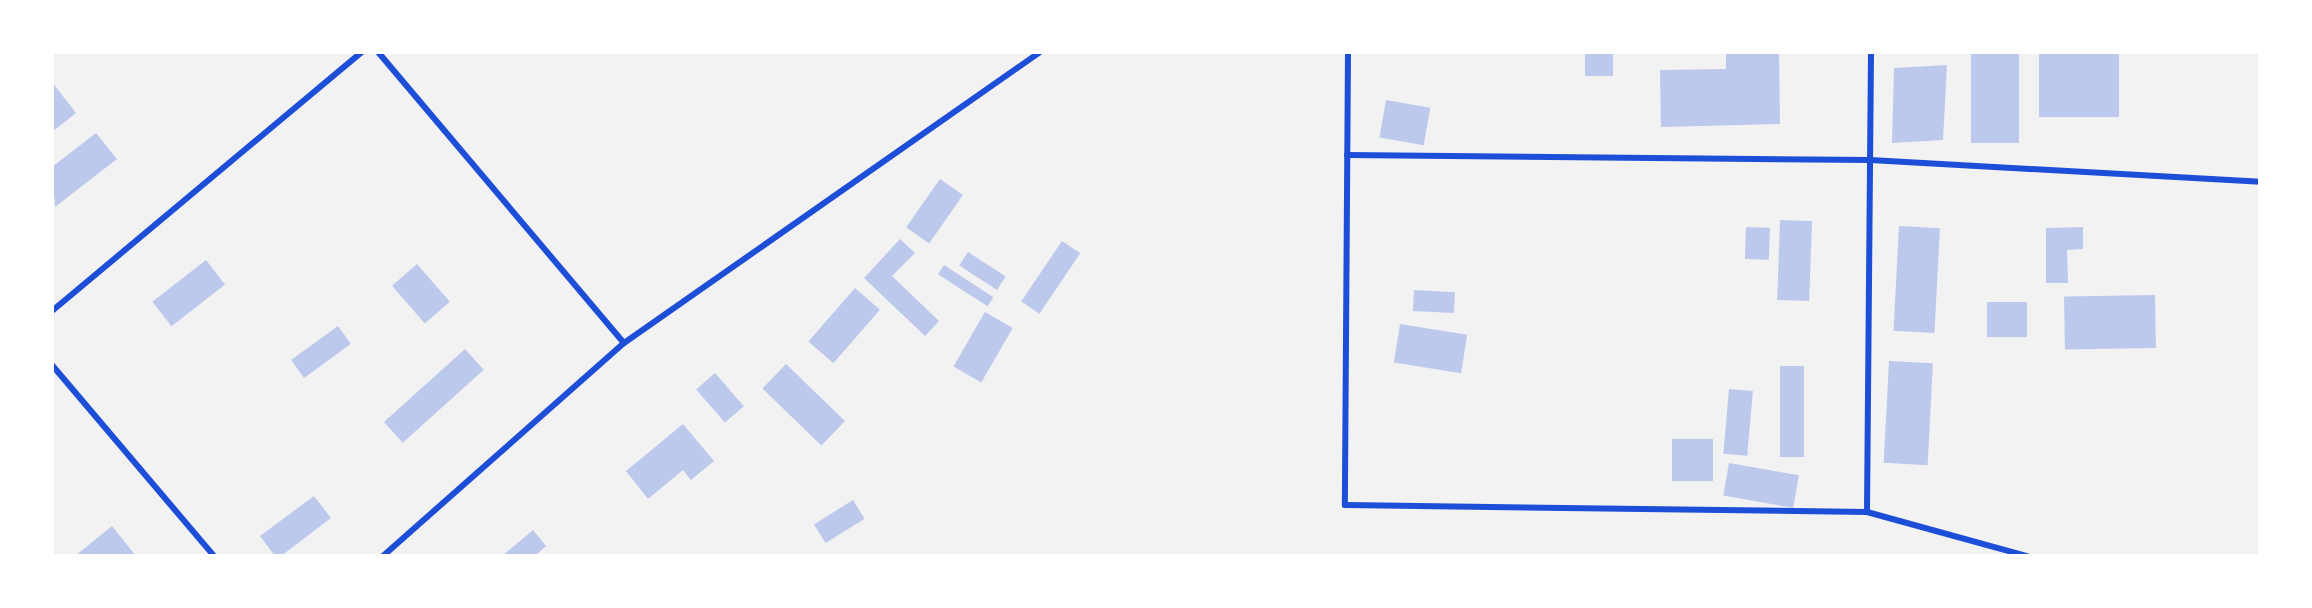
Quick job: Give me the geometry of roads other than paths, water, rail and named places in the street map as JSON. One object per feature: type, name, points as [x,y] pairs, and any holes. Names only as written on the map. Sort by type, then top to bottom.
[{"type":"street","points":[[52,311],[362,52]]},
{"type":"street","points":[[378,52],[624,343]]},
{"type":"street","points":[[383,555],[624,343],[1040,52]]},
{"type":"street","points":[[1348,52],[1345,505],[1867,512],[2027,555]]},
{"type":"street","points":[[1867,512],[1871,52]]},
{"type":"street","points":[[1347,155],[1870,160],[2259,182]]},
{"type":"street","points":[[52,365],[214,555]]}]
